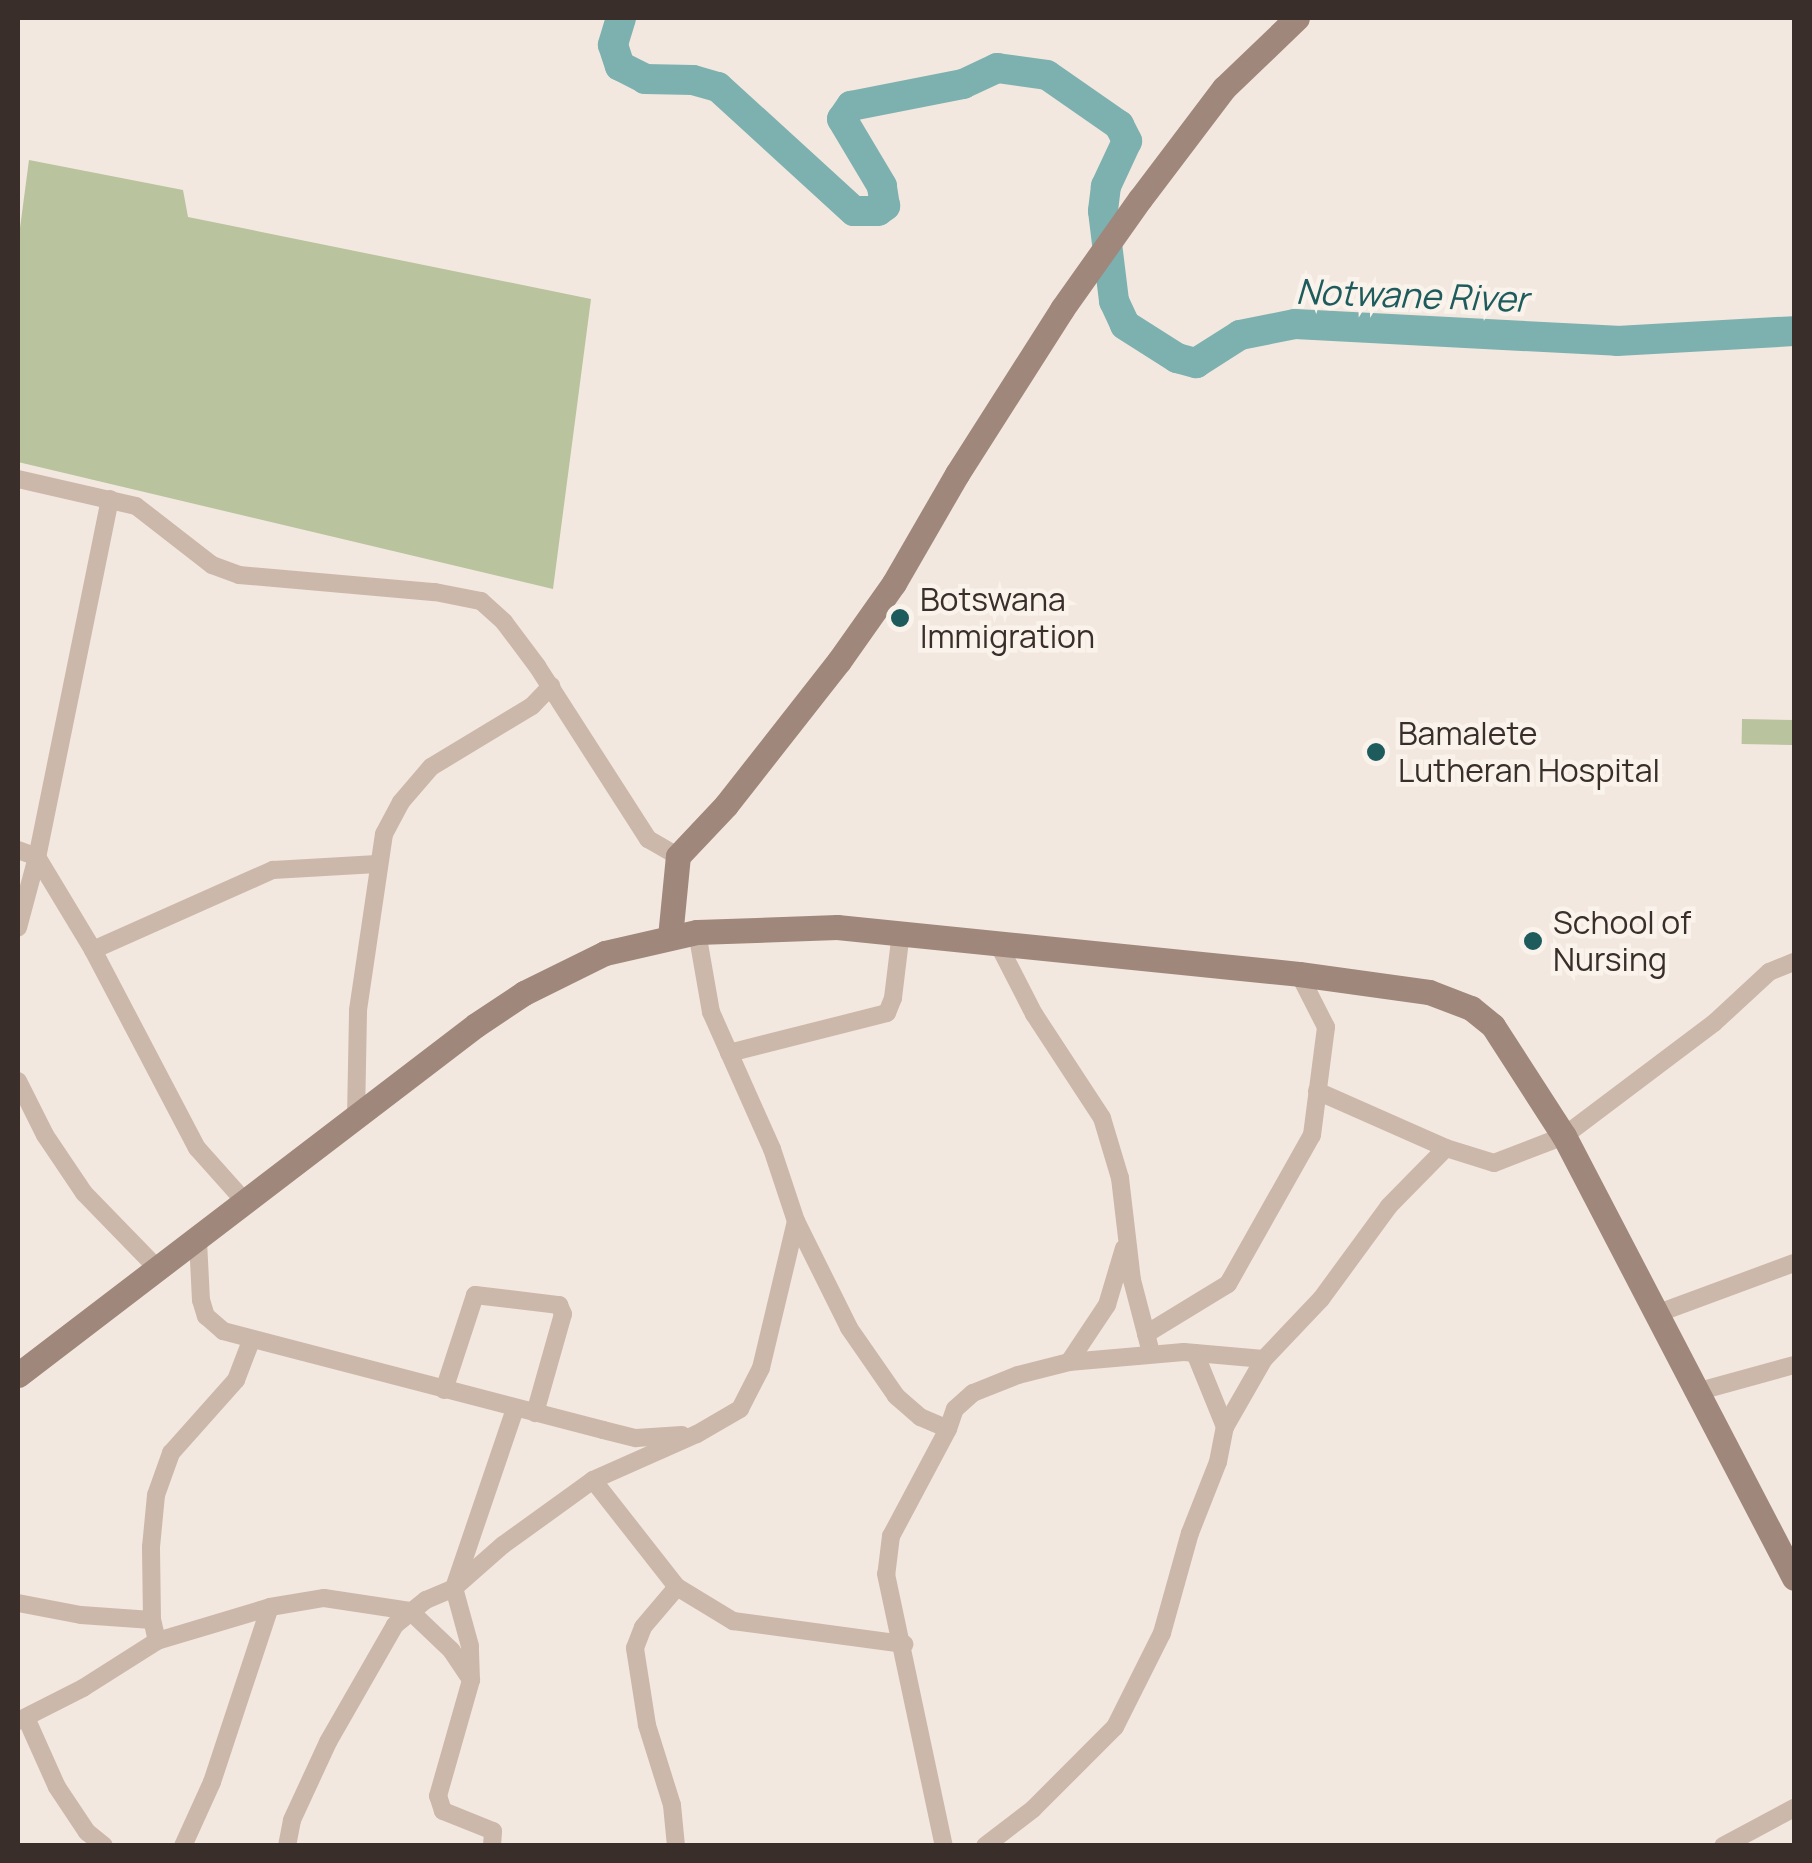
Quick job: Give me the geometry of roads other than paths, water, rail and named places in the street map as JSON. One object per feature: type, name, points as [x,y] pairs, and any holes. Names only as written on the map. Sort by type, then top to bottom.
[{"type":"main road","points":[[670,937],[678,856],[726,805],[840,661],[894,583],[957,474],[1062,310],[1224,88],[1297,18]]},
{"type":"main road","points":[[18,1375],[524,993],[604,953],[696,932],[837,927],[1299,974],[1429,992],[1471,1008],[1493,1026],[1564,1136],[1794,1578]]},
{"type":"street","points":[[18,478],[136,506],[212,565],[239,575],[435,592],[481,602],[504,622],[551,686],[648,839],[678,856]]},
{"type":"street","points":[[18,928],[37,857],[110,498]]},
{"type":"street","points":[[356,1117],[358,1010],[384,834],[402,802],[431,767],[532,706],[551,686]]},
{"type":"street","points":[[18,850],[37,857],[93,950],[196,1148],[247,1204]]},
{"type":"street","points":[[93,950],[273,870],[378,864]]},
{"type":"street","points":[[696,932],[711,1012],[772,1148],[796,1221],[849,1328],[882,1378],[920,1417],[948,1428]]},
{"type":"street","points":[[729,1054],[887,1013],[893,998],[902,932]]},
{"type":"street","points":[[998,944],[1034,1014],[1102,1118],[1120,1178],[1127,1238],[1148,1344]]},
{"type":"street","points":[[1317,1091],[1446,1148],[1494,1163],[1564,1136],[1714,1023],[1769,972],[1794,962]]},
{"type":"street","points":[[1148,1344],[1228,1284],[1312,1136],[1326,1026],[1299,974]]},
{"type":"street","points":[[18,1081],[44,1135],[84,1193],[158,1270]]},
{"type":"street","points":[[985,1846],[1033,1809],[1115,1727],[1162,1633],[1190,1533],[1218,1462],[1224,1427],[1264,1359],[1322,1299],[1390,1206],[1446,1148]]},
{"type":"street","points":[[287,1846],[292,1820],[328,1742],[395,1625],[410,1611],[454,1588],[502,1545],[593,1480],[697,1434],[740,1409],[762,1368],[796,1221]]},
{"type":"street","points":[[1069,1362],[1107,1305],[1127,1238]]},
{"type":"street","points":[[198,1242],[206,1316],[223,1331],[252,1342],[636,1438],[697,1434]]},
{"type":"street","points":[[1656,1314],[1794,1264]]},
{"type":"street","points":[[444,1390],[475,1295],[559,1305],[563,1314],[536,1413]]},
{"type":"street","points":[[157,1641],[152,1620],[154,1513],[171,1453],[236,1380],[252,1342]]},
{"type":"street","points":[[944,1846],[904,1644],[886,1574],[887,1555],[915,1486],[955,1409],[973,1393],[1018,1375],[1148,1344],[1264,1359]]},
{"type":"street","points":[[1195,1352],[1224,1427]]},
{"type":"street","points":[[1696,1392],[1794,1365]]},
{"type":"street","points":[[492,1846],[493,1831],[439,1806],[438,1796],[471,1680],[470,1646],[454,1588],[514,1409]]},
{"type":"street","points":[[593,1480],[677,1587],[734,1621],[904,1644]]},
{"type":"street","points":[[676,1846],[672,1805],[647,1725],[635,1648],[643,1627],[677,1587]]},
{"type":"street","points":[[104,1846],[87,1832],[57,1787],[22,1720],[157,1641],[270,1607],[324,1598],[410,1611],[451,1650],[471,1680]]},
{"type":"street","points":[[18,1603],[80,1615],[152,1620]]},
{"type":"street","points":[[183,1846],[212,1782],[270,1607]]},
{"type":"street","points":[[1724,1846],[1794,1808]]},
{"type":"waterway","name":"Notwane River","points":[[621,18],[613,45],[620,66],[645,79],[693,80],[718,87],[854,211],[878,211],[885,206],[882,186],[842,119],[851,106],[963,84],[997,68],[1047,75],[1119,125],[1127,141],[1106,186],[1103,211],[1114,301],[1125,325],[1177,358],[1196,363],[1240,335],[1295,324],[1617,341],[1794,331]]},
{"type":"place","name":"Botswana Immigration","points":[[900,618]]},
{"type":"place","name":"Bamalete Lutheran Hospital","points":[[1376,752]]},
{"type":"place","name":"School of Nursing","points":[[1533,941]]}]
